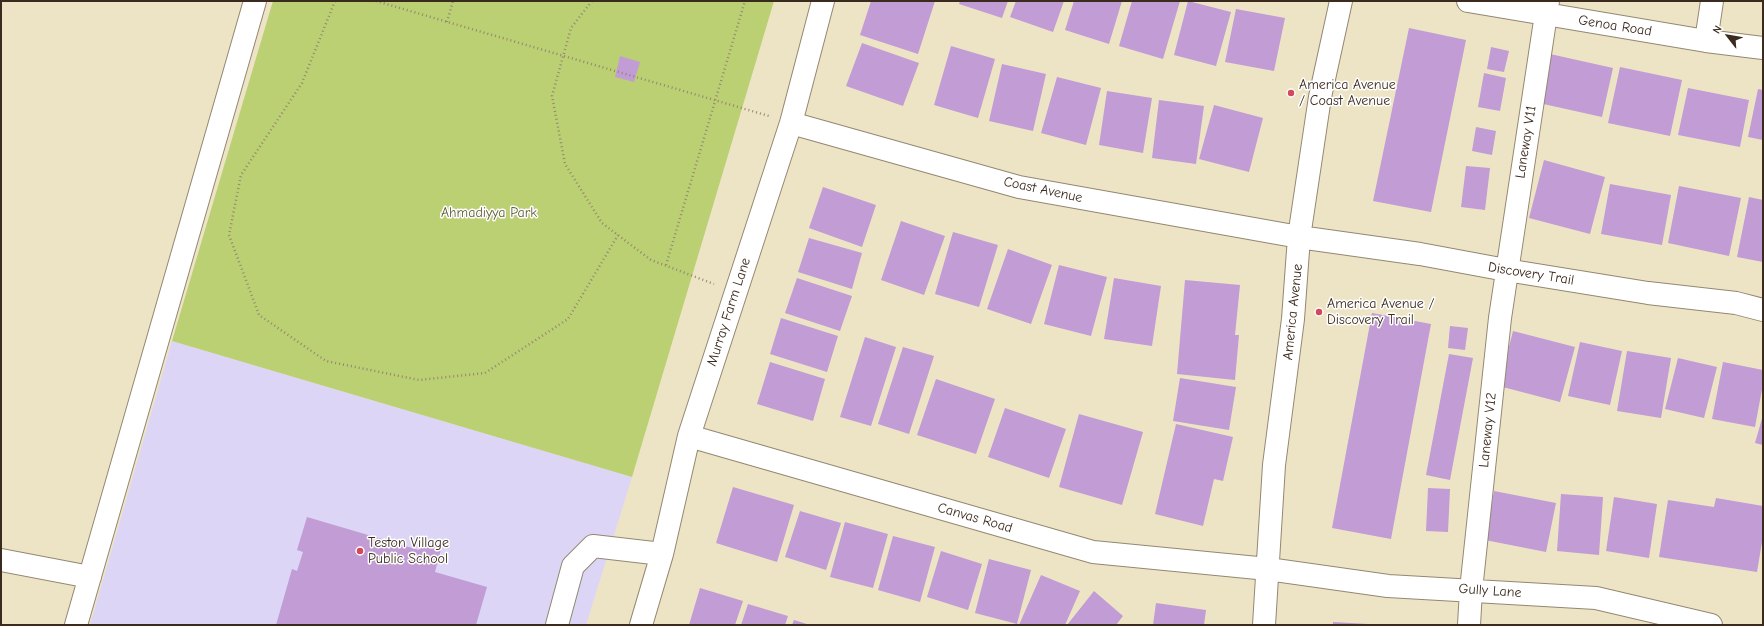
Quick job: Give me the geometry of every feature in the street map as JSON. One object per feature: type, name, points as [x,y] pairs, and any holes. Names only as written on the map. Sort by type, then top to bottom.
[{"type":"street","points":[[76,625],[255,1]]},
{"type":"street","name":"Murray Farm Lane","points":[[641,625],[662,554],[689,436],[791,123],[823,1]]},
{"type":"street","name":"America Avenue","points":[[1264,625],[1274,465],[1293,319],[1299,237],[1320,96],[1341,1]]},
{"type":"street","name":"Genoa Road","points":[[1468,1],[1547,8],[1706,41],[1763,48]]},
{"type":"street","points":[[1706,41],[1712,1]]},
{"type":"street","name":"Laneway V11","points":[[1506,270],[1547,8]]},
{"type":"street","name":"Coast Avenue","points":[[791,123],[1019,187],[1299,237]]},
{"type":"street","name":"Discovery Trail","points":[[1299,237],[1420,254],[1506,270],[1648,293],[1736,303],[1763,310]]},
{"type":"street","name":"Laneway V12","points":[[1469,625],[1471,590],[1506,270]]},
{"type":"street","name":"Canvas Road","points":[[689,436],[1093,552],[1268,569]]},
{"type":"street","points":[[557,625],[573,566],[593,546],[662,554]]},
{"type":"street","points":[[1,560],[90,577]]},
{"type":"street","name":"Gully Lane","points":[[1268,569],[1388,586],[1596,598],[1711,625]]},
{"type":"path","points":[[335,1],[302,83],[241,175],[229,235],[259,315],[326,360],[419,380],[485,373],[568,319],[618,235]]},
{"type":"path","points":[[376,1],[791,123]]},
{"type":"path","points":[[447,22],[453,1]]},
{"type":"path","points":[[592,1],[571,28],[552,96],[565,164],[602,223],[651,260],[735,292]]},
{"type":"path","points":[[666,265],[745,1]]},
{"type":"shaded area","name":"Teston Village Public School","points":[[172,341],[632,477],[586,625],[90,625]]},
{"type":"green space","name":"Ahmadiyya Park","points":[[273,1],[774,1],[632,477],[172,341]]},
{"type":"building","points":[[871,1],[935,1],[918,54],[860,35]]},
{"type":"building","points":[[960,1],[1008,1],[1002,18],[959,4]]},
{"type":"building","points":[[1016,1],[1064,1],[1053,32],[1010,17]]},
{"type":"building","points":[[1074,1],[1122,1],[1109,44],[1065,30]]},
{"type":"building","points":[[1132,1],[1180,1],[1163,59],[1119,46]]},
{"type":"building","points":[[1188,1],[1231,12],[1216,66],[1174,55]]},
{"type":"building","points":[[1236,9],[1285,18],[1274,71],[1225,62]]},
{"type":"building","points":[[1409,28],[1466,40],[1431,212],[1373,201]]},
{"type":"building","points":[[862,43],[919,63],[903,106],[846,86]]},
{"type":"building","points":[[951,46],[995,59],[978,118],[934,105]]},
{"type":"building","points":[[1491,47],[1509,51],[1504,72],[1487,69]]},
{"type":"building","points":[[1550,54],[1613,68],[1602,117],[1539,103]]},
{"type":"building","points":[[620,56],[640,62],[634,82],[615,77]]},
{"type":"building","points":[[1002,64],[1046,74],[1033,131],[989,121]]},
{"type":"building","points":[[1620,67],[1682,80],[1670,136],[1608,123]]},
{"type":"building","points":[[1484,73],[1506,78],[1500,111],[1478,107]]},
{"type":"building","points":[[1057,77],[1101,88],[1086,145],[1041,133]]},
{"type":"building","points":[[1688,88],[1749,100],[1740,147],[1678,135]]},
{"type":"building","points":[[1758,89],[1763,90],[1763,140],[1748,137]]},
{"type":"building","points":[[1107,91],[1152,98],[1143,153],[1099,145]]},
{"type":"building","points":[[1159,100],[1204,106],[1196,164],[1152,158]]},
{"type":"building","points":[[1214,105],[1263,118],[1249,172],[1199,159]]},
{"type":"building","points":[[1476,127],[1496,131],[1492,155],[1472,151]]},
{"type":"building","points":[[1544,160],[1605,177],[1590,234],[1529,218]]},
{"type":"building","points":[[1466,166],[1490,168],[1485,210],[1461,207]]},
{"type":"building","points":[[1610,184],[1671,195],[1662,245],[1601,234]]},
{"type":"building","points":[[1679,186],[1741,198],[1729,256],[1668,243]]},
{"type":"building","points":[[823,187],[876,205],[862,247],[809,228]]},
{"type":"building","points":[[1749,197],[1763,200],[1763,262],[1737,257]]},
{"type":"building","points":[[901,221],[945,236],[924,295],[881,280]]},
{"type":"building","points":[[953,232],[998,245],[979,307],[935,294]]},
{"type":"building","points":[[809,238],[862,253],[852,289],[798,272]]},
{"type":"building","points":[[1008,249],[1052,265],[1031,324],[987,309]]},
{"type":"building","points":[[1059,265],[1107,277],[1091,336],[1044,324]]},
{"type":"building","points":[[797,278],[852,296],[840,331],[785,313]]},
{"type":"building","points":[[1114,278],[1161,286],[1152,346],[1104,339]]},
{"type":"building","points":[[1185,280],[1240,285],[1235,335],[1239,335],[1235,380],[1177,374]]},
{"type":"building","points":[[1372,313],[1431,324],[1391,539],[1332,528]]},
{"type":"building","points":[[781,318],[838,336],[827,372],[770,354]]},
{"type":"building","points":[[1450,326],[1468,328],[1465,350],[1448,348]]},
{"type":"building","points":[[1513,331],[1575,347],[1560,402],[1499,386]]},
{"type":"building","points":[[865,337],[896,347],[871,426],[840,417]]},
{"type":"building","points":[[1580,342],[1622,351],[1610,405],[1568,396]]},
{"type":"building","points":[[903,347],[934,356],[909,434],[878,424]]},
{"type":"building","points":[[1627,351],[1671,358],[1661,418],[1617,411]]},
{"type":"building","points":[[1449,354],[1473,358],[1450,480],[1426,475]]},
{"type":"building","points":[[1678,358],[1717,367],[1704,418],[1665,409]]},
{"type":"building","points":[[770,362],[825,379],[813,421],[757,404]]},
{"type":"building","points":[[1723,362],[1763,370],[1763,384],[1755,427],[1712,419]]},
{"type":"building","points":[[1180,378],[1236,387],[1229,430],[1173,421]]},
{"type":"building","points":[[936,379],[995,399],[976,454],[917,435]]},
{"type":"building","points":[[1005,408],[1066,429],[1049,478],[988,457]]},
{"type":"building","points":[[1079,414],[1143,432],[1122,505],[1059,487]]},
{"type":"building","points":[[1763,415],[1763,445],[1755,443]]},
{"type":"building","points":[[1176,424],[1233,437],[1223,481],[1214,479],[1203,526],[1155,514]]},
{"type":"building","points":[[733,487],[794,505],[777,562],[716,543]]},
{"type":"building","points":[[1428,488],[1450,489],[1448,532],[1426,531]]},
{"type":"building","points":[[1494,491],[1556,503],[1546,552],[1485,540]]},
{"type":"building","points":[[1561,494],[1603,497],[1599,555],[1557,551]]},
{"type":"building","points":[[1614,497],[1657,504],[1649,558],[1606,551]]},
{"type":"building","points":[[1716,498],[1763,506],[1763,536],[1757,572],[1659,557],[1668,500],[1714,507]]},
{"type":"building","points":[[800,511],[841,523],[826,570],[785,557]]},
{"type":"building","points":[[307,517],[419,550],[421,543],[441,549],[435,572],[487,587],[476,625],[276,625],[292,569],[297,571],[303,552],[297,550]]},
{"type":"building","points":[[845,522],[888,534],[873,588],[830,577]]},
{"type":"building","points":[[893,536],[935,547],[920,602],[878,590]]},
{"type":"building","points":[[941,551],[982,564],[968,610],[927,597]]},
{"type":"building","points":[[989,559],[1031,570],[1017,624],[975,613]]},
{"type":"building","points":[[1041,575],[1080,591],[1065,625],[1019,625]]},
{"type":"building","points":[[700,588],[743,601],[735,625],[689,625]]},
{"type":"building","points":[[1094,591],[1123,616],[1116,625],[1067,625]]},
{"type":"building","points":[[1156,603],[1206,610],[1204,625],[1153,625]]},
{"type":"building","points":[[748,604],[788,616],[785,625],[741,625]]},
{"type":"building","points":[[794,620],[810,625],[792,625]]},
{"type":"building","points":[[1333,622],[1368,624],[1368,625],[1333,625]]},
{"type":"place","name":"America Avenue / Coast Avenue","points":[[1291,93]]},
{"type":"place","name":"America Avenue / Discovery Trail","points":[[1319,312]]},
{"type":"place","name":"Teston Village Public School","points":[[360,551]]}]
